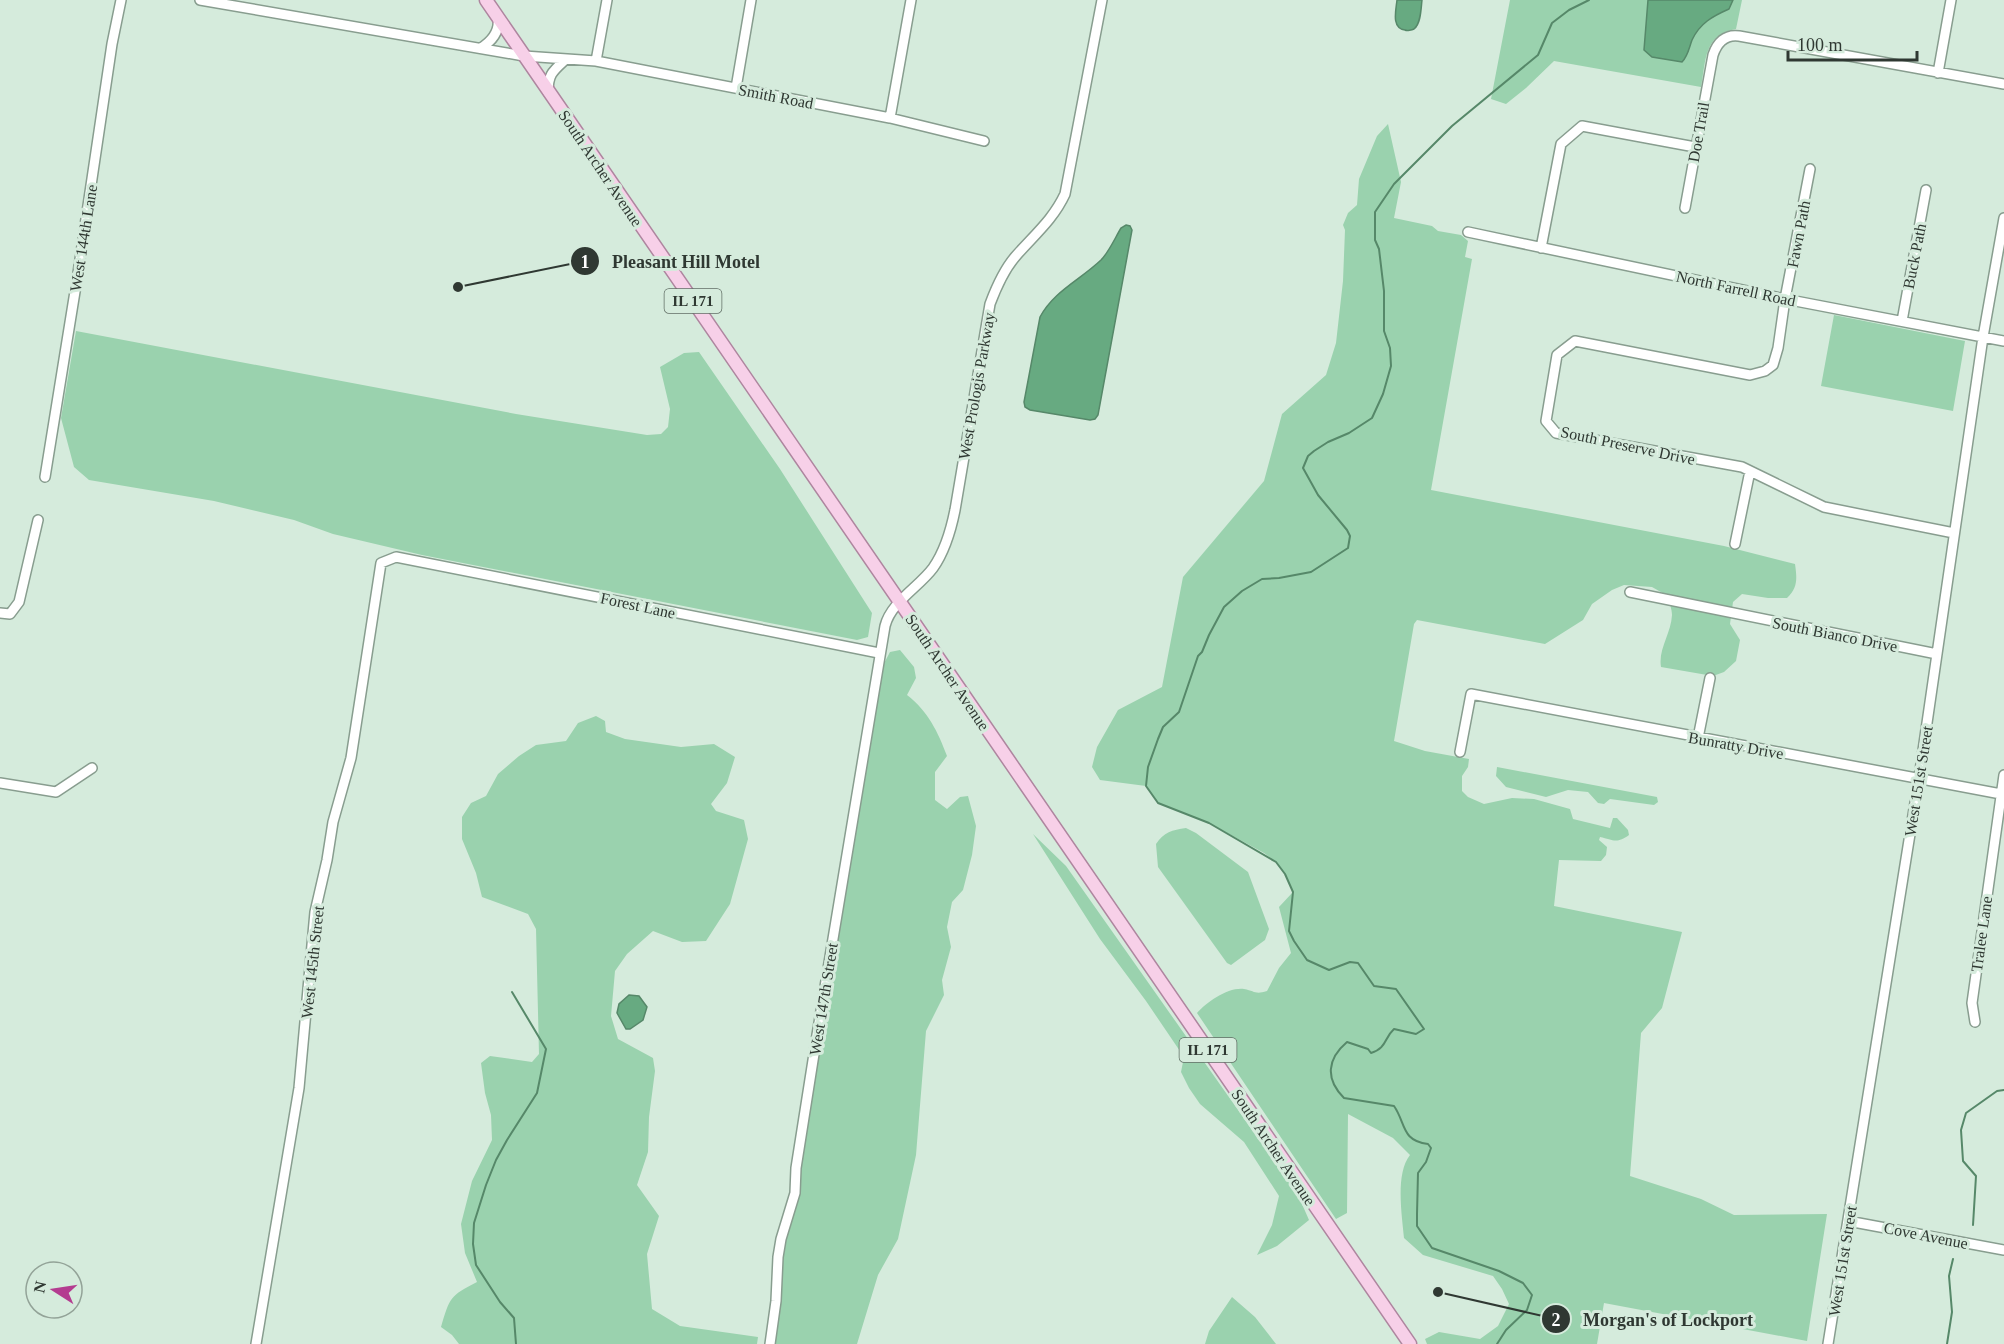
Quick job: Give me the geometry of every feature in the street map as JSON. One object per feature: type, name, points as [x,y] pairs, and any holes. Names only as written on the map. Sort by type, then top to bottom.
[{"type":"main road","name":"South Archer Avenue","points":[[486,0],[1410,1344]]},
{"type":"street","name":"West 144th Lane","points":[[45,477],[112,44],[121,0]]},
{"type":"street","name":"Smith Road","points":[[200,0],[524,56],[596,61],[890,118],[984,141]]},
{"type":"street","points":[[596,61],[607,0]]},
{"type":"street","points":[[736,88],[751,0]]},
{"type":"street","points":[[890,118],[911,0]]},
{"type":"street","name":"West Prologis Parkway","points":[[879,653],[887,620],[934,567],[948,540],[987,315],[994,292],[1014,258],[1052,218],[1065,194],[1102,0]]},
{"type":"street","points":[[1951,0],[1938,73],[2004,84]]},
{"type":"street","points":[[481,48],[494,36],[499,23],[498,18]]},
{"type":"street","name":"Doe Trail","points":[[1685,208],[1713,55],[1719,42],[1734,35],[1938,73]]},
{"type":"street","points":[[549,92],[548,79],[552,71],[566,59]]},
{"type":"street","points":[[1541,248],[1562,144],[1582,126],[1695,147]]},
{"type":"street","name":"Fawn Path","points":[[1785,299],[1810,169]]},
{"type":"street","name":"Buck Path","points":[[1902,321],[1926,190]]},
{"type":"street","name":"West 151st Street","points":[[1828,1343],[1919,778],[1983,337],[2004,218]]},
{"type":"street","name":"North Farrell Road","points":[[1468,232],[1785,299],[2004,341]]},
{"type":"street","name":"South Preserve Drive","points":[[1785,299],[1778,348],[1773,364],[1765,371],[1750,375],[1575,341],[1557,355],[1546,421],[1556,433],[1742,467],[1824,507],[1954,533]]},
{"type":"street","points":[[1735,544],[1750,471]]},
{"type":"street","points":[[0,613],[10,614],[19,602],[38,520]]},
{"type":"street","name":"Forest Lane","points":[[396,557],[879,653]]},
{"type":"street","name":"West 145th Street","points":[[256,1344],[299,1088],[315,912],[333,822],[351,758],[381,563],[396,557]]},
{"type":"street","name":"South Bianco Drive","points":[[1630,592],[1937,654]]},
{"type":"street","name":"West 147th Street","points":[[770,1344],[776,1301],[778,1257],[795,1193],[796,1168],[879,653]]},
{"type":"street","points":[[1698,738],[1710,678]]},
{"type":"street","name":"Bunratty Drive","points":[[1460,752],[1471,694],[2001,794]]},
{"type":"street","points":[[0,783],[56,792],[92,768]]},
{"type":"street","name":"Tralee Lane","points":[[1975,1022],[1972,1003],[2004,775]]},
{"type":"street","name":"Cove Avenue","points":[[1848,1221],[2004,1250]]},
{"type":"street","points":[[1828,1343],[1839,1344]]},
{"type":"shaded area","points":[[1397,0],[1422,0],[1419,20],[1414,29],[1406,30],[1398,26],[1395,18]]},
{"type":"shaded area","points":[[1510,0],[1742,0],[1736,29],[1718,36],[1708,50],[1701,87],[1554,61],[1506,104],[1491,99]]},
{"type":"shaded area","points":[[1648,0],[1733,0],[1729,9],[1712,17],[1699,29],[1682,62],[1652,57],[1644,50]]},
{"type":"shaded area","points":[[1388,124],[1401,182],[1394,218],[1461,235],[1468,241],[1465,257],[1472,259],[1431,490],[1724,546],[1795,564],[1796,582],[1787,598],[1742,594],[1733,602],[1730,624],[1740,640],[1736,661],[1724,672],[1713,676],[1661,667],[1661,654],[1672,613],[1668,596],[1652,587],[1624,585],[1612,590],[1592,604],[1583,620],[1545,644],[1417,620],[1414,624],[1394,741],[1425,751],[1469,759],[1468,767],[1462,776],[1462,791],[1468,797],[1484,804],[1512,798],[1534,799],[1570,809],[1573,819],[1610,828],[1613,818],[1617,818],[1628,830],[1629,835],[1618,840],[1600,837],[1599,840],[1607,847],[1606,855],[1601,861],[1559,860],[1554,906],[1682,932],[1662,1008],[1641,1033],[1630,1176],[1701,1199],[1734,1215],[1827,1214],[1807,1341],[1604,1303],[1597,1344],[1427,1344],[1425,1339],[1439,1332],[1480,1339],[1498,1326],[1509,1304],[1493,1276],[1423,1255],[1404,1238],[1401,1184],[1405,1163],[1410,1155],[1393,1138],[1348,1114],[1347,1213],[1336,1219],[1197,1013],[1206,1004],[1231,990],[1244,989],[1257,993],[1267,991],[1279,968],[1291,953],[1279,907],[1293,892],[1285,874],[1276,862],[1264,853],[1209,823],[1158,803],[1146,786],[1100,780],[1092,767],[1097,747],[1118,710],[1162,687],[1183,577],[1264,481],[1282,414],[1326,375],[1336,343],[1343,281],[1345,230],[1343,225],[1348,213],[1357,205],[1359,179],[1377,136]]},
{"type":"shaded area","points":[[1126,225],[1132,230],[1098,415],[1095,419],[1090,420],[1030,410],[1025,407],[1024,402],[1040,317],[1052,300],[1101,260],[1121,228]]},
{"type":"shaded area","points":[[1834,315],[1965,341],[1953,411],[1821,386]]},
{"type":"shaded area","points":[[76,331],[516,414],[647,435],[661,434],[668,427],[670,409],[660,367],[684,353],[699,352],[780,469],[872,613],[868,637],[857,640],[422,555],[333,534],[294,520],[214,501],[89,480],[74,467],[61,418]]},
{"type":"shaded area","points":[[900,650],[914,667],[916,678],[907,695],[921,708],[931,722],[947,756],[935,772],[935,800],[947,809],[960,797],[968,796],[976,826],[972,855],[963,890],[952,902],[947,927],[951,947],[942,980],[944,995],[926,1031],[916,1155],[898,1239],[878,1275],[857,1344],[770,1344],[778,1279],[880,671],[890,652]]},
{"type":"shaded area","points":[[596,716],[605,721],[606,732],[625,739],[681,747],[714,744],[735,757],[727,783],[711,804],[716,811],[744,820],[748,839],[730,904],[706,941],[682,942],[653,931],[627,954],[615,971],[611,1016],[618,1039],[653,1058],[655,1071],[649,1117],[648,1152],[637,1185],[659,1216],[647,1254],[652,1309],[680,1326],[758,1337],[757,1344],[459,1344],[441,1327],[452,1298],[477,1282],[465,1253],[461,1224],[472,1181],[492,1140],[491,1115],[481,1063],[490,1056],[532,1062],[539,1054],[536,929],[528,914],[482,897],[476,873],[462,839],[462,817],[471,803],[486,796],[498,774],[519,756],[536,745],[566,741],[578,723]]},
{"type":"shaded area","points":[[1497,767],[1657,797],[1658,802],[1654,805],[1610,799],[1604,804],[1598,803],[1588,792],[1568,790],[1546,797],[1506,787],[1496,776]]},
{"type":"shaded area","points":[[1186,828],[1248,872],[1269,929],[1265,940],[1231,965],[1227,963],[1158,867],[1156,844],[1169,832]]},
{"type":"shaded area","points":[[1033,834],[1066,866],[1298,1195],[1309,1220],[1277,1246],[1257,1255],[1272,1225],[1279,1196],[1244,1142],[1200,1104],[1189,1088],[1181,1072],[1184,1057],[1100,939]]},
{"type":"shaded area","points":[[629,995],[639,996],[647,1007],[643,1020],[630,1029],[626,1029],[617,1013],[619,1004]]},
{"type":"shaded area","points":[[1232,1297],[1255,1317],[1276,1344],[1205,1344],[1209,1331]]},
{"type":"waterway","points":[[1497,1344],[1506,1330],[1527,1310],[1532,1295],[1523,1283],[1499,1271],[1432,1248],[1417,1226],[1418,1173],[1426,1162],[1431,1148],[1428,1144],[1419,1142],[1409,1135],[1394,1106],[1344,1098],[1331,1076],[1335,1055],[1347,1042],[1368,1049],[1371,1053],[1383,1046],[1394,1029],[1416,1034],[1424,1029],[1396,989],[1374,986],[1358,963],[1350,962],[1329,970],[1307,960],[1289,931],[1293,892],[1285,874],[1276,862],[1209,823],[1158,803],[1146,786],[1148,767],[1163,727],[1179,712],[1198,656],[1224,607],[1242,591],[1262,579],[1311,572],[1348,548],[1350,536],[1347,530],[1318,495],[1303,468],[1308,456],[1314,451],[1372,418],[1383,394],[1391,366],[1390,348],[1384,331],[1384,291],[1379,249],[1375,240],[1375,212],[1394,184],[1452,126],[1538,55],[1552,23],[1569,10],[1589,0]]},
{"type":"waterway","points":[[512,992],[546,1049],[537,1093],[507,1140],[486,1185],[474,1223],[473,1244],[476,1265],[500,1302],[514,1318],[516,1344]]},
{"type":"waterway","points":[[1973,1225],[1976,1176],[1963,1161],[1961,1130],[1966,1113],[1997,1091],[2004,1090]]},
{"type":"waterway","points":[[1947,1344],[1952,1312],[1949,1276],[1953,1259]]},
{"type":"place","name":"Pleasant Hill Motel","points":[[458,287]]},
{"type":"place","name":"Morgan's of Lockport","points":[[1438,1292]]}]
